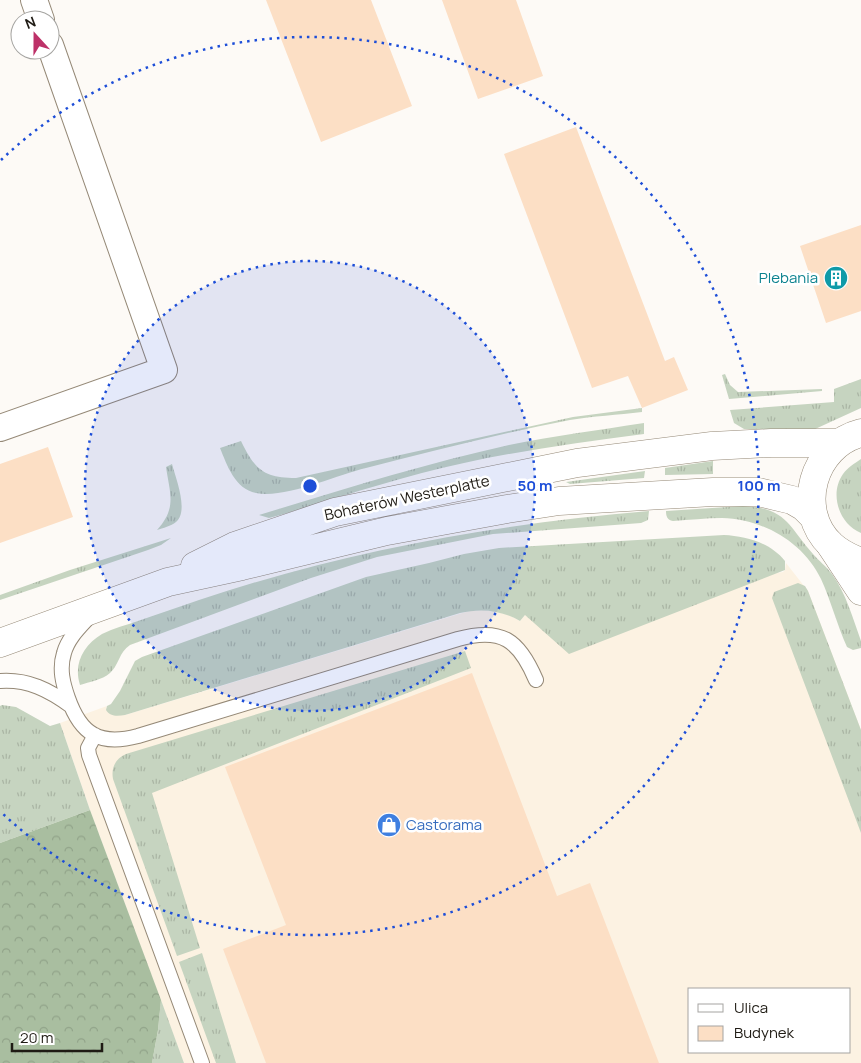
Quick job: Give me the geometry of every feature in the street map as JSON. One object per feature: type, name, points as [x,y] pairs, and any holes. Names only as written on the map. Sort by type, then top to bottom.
[{"type":"main road","points":[[850,438],[826,455],[818,468],[812,484],[811,501],[814,517],[820,532],[861,591]]},
{"type":"main road","name":"Bohaterów Westerplatte","points":[[168,582],[203,561],[234,546],[300,523],[368,504],[577,462],[712,446],[850,438]]},
{"type":"main road","name":"Bohaterów Westerplatte","points":[[0,643],[168,582],[386,531],[498,510],[559,501],[713,492],[758,492],[792,500],[804,507],[814,517]]},
{"type":"main road","points":[[830,544],[845,555],[861,562]]},
{"type":"street","points":[[0,428],[164,370],[55,60]]},
{"type":"lane","points":[[100,607],[73,634],[64,653],[61,673],[71,706],[82,727],[95,734],[114,740],[138,736],[458,639],[477,635],[494,636],[510,641],[521,651],[536,680]]},
{"type":"lane","points":[[0,681],[18,681],[36,685],[71,706]]},
{"type":"lane","points":[[95,734],[88,748],[88,755],[202,1063]]},
{"type":"shaded area","points":[[786,563],[808,591],[861,730],[861,1063],[184,1063],[90,810],[60,723],[107,706],[106,708],[125,715],[469,611],[497,612],[509,615],[520,621],[525,615],[783,572]]},
{"type":"green space","points":[[725,374],[730,385],[738,392],[822,389],[822,391],[729,399],[722,375]]},
{"type":"green space","points":[[861,379],[861,408],[813,430],[744,429],[734,423],[730,410],[834,402],[834,389]]},
{"type":"green space","points":[[642,408],[642,412],[588,417],[494,436],[354,471],[281,493],[256,493],[242,487],[233,475],[220,448],[241,441],[251,459],[262,470],[276,476],[296,478],[573,417]]},
{"type":"green space","points":[[644,423],[644,434],[486,458],[396,480],[269,518],[259,515],[477,452],[542,439]]},
{"type":"green space","points":[[861,459],[861,533],[853,529],[842,516],[838,508],[837,490],[843,474],[849,467]]},
{"type":"green space","points":[[713,461],[713,474],[665,475],[665,468]]},
{"type":"green space","points":[[172,464],[182,503],[180,517],[169,526],[157,530],[170,508],[166,467]]},
{"type":"green space","points":[[645,471],[644,478],[570,484],[566,482]]},
{"type":"green space","points":[[743,506],[769,510],[785,520],[830,571],[849,606],[861,641],[861,648],[853,650],[847,647],[821,579],[804,554],[780,535],[767,528],[737,519],[716,518],[673,521],[668,519],[666,513],[666,511]]},
{"type":"green space","points":[[649,511],[648,520],[641,523],[493,534],[377,557],[311,578],[130,645],[126,648],[110,673],[80,685],[78,669],[82,655],[85,649],[102,634],[254,583],[309,567],[421,542],[535,524]]},
{"type":"green space","points":[[724,535],[749,539],[773,549],[785,561],[785,570],[569,654],[525,615],[520,621],[498,612],[468,611],[125,715],[112,715],[106,710],[107,706],[111,704],[120,691],[135,661],[142,657],[366,577],[464,554],[499,548]]},
{"type":"green space","points":[[171,538],[161,545],[148,550],[0,600],[0,595],[70,570]]},
{"type":"green space","points":[[798,583],[805,586],[808,591],[861,730],[861,833],[772,598],[774,592]]},
{"type":"green space","points":[[465,651],[471,668],[152,793],[200,948],[177,956],[113,779],[113,768],[119,758],[126,754]]},
{"type":"green space","points":[[0,706],[16,707],[50,726],[60,723],[90,810],[0,843]]},
{"type":"green space","points":[[90,810],[161,1000],[152,1063],[0,1063],[0,843]]},
{"type":"green space","points":[[202,953],[236,1063],[216,1063],[179,962]]},
{"type":"green space","points":[[161,1000],[184,1063],[152,1063]]},
{"type":"building","points":[[266,0],[371,0],[412,106],[321,142]]},
{"type":"building","points":[[442,0],[516,0],[543,76],[478,99]]},
{"type":"building","points":[[576,127],[665,361],[674,357],[688,390],[642,408],[628,376],[592,388],[504,154]]},
{"type":"building","name":"Plebania","points":[[861,225],[861,311],[826,323],[800,246]]},
{"type":"building","points":[[48,447],[73,517],[0,543],[0,464]]},
{"type":"building","name":"Castorama","points":[[472,673],[557,896],[590,883],[659,1063],[266,1063],[223,949],[286,925],[225,767]]},
{"type":"place","name":"Plebania","points":[[836,278]]},
{"type":"place","name":"Castorama","points":[[389,825]]}]
